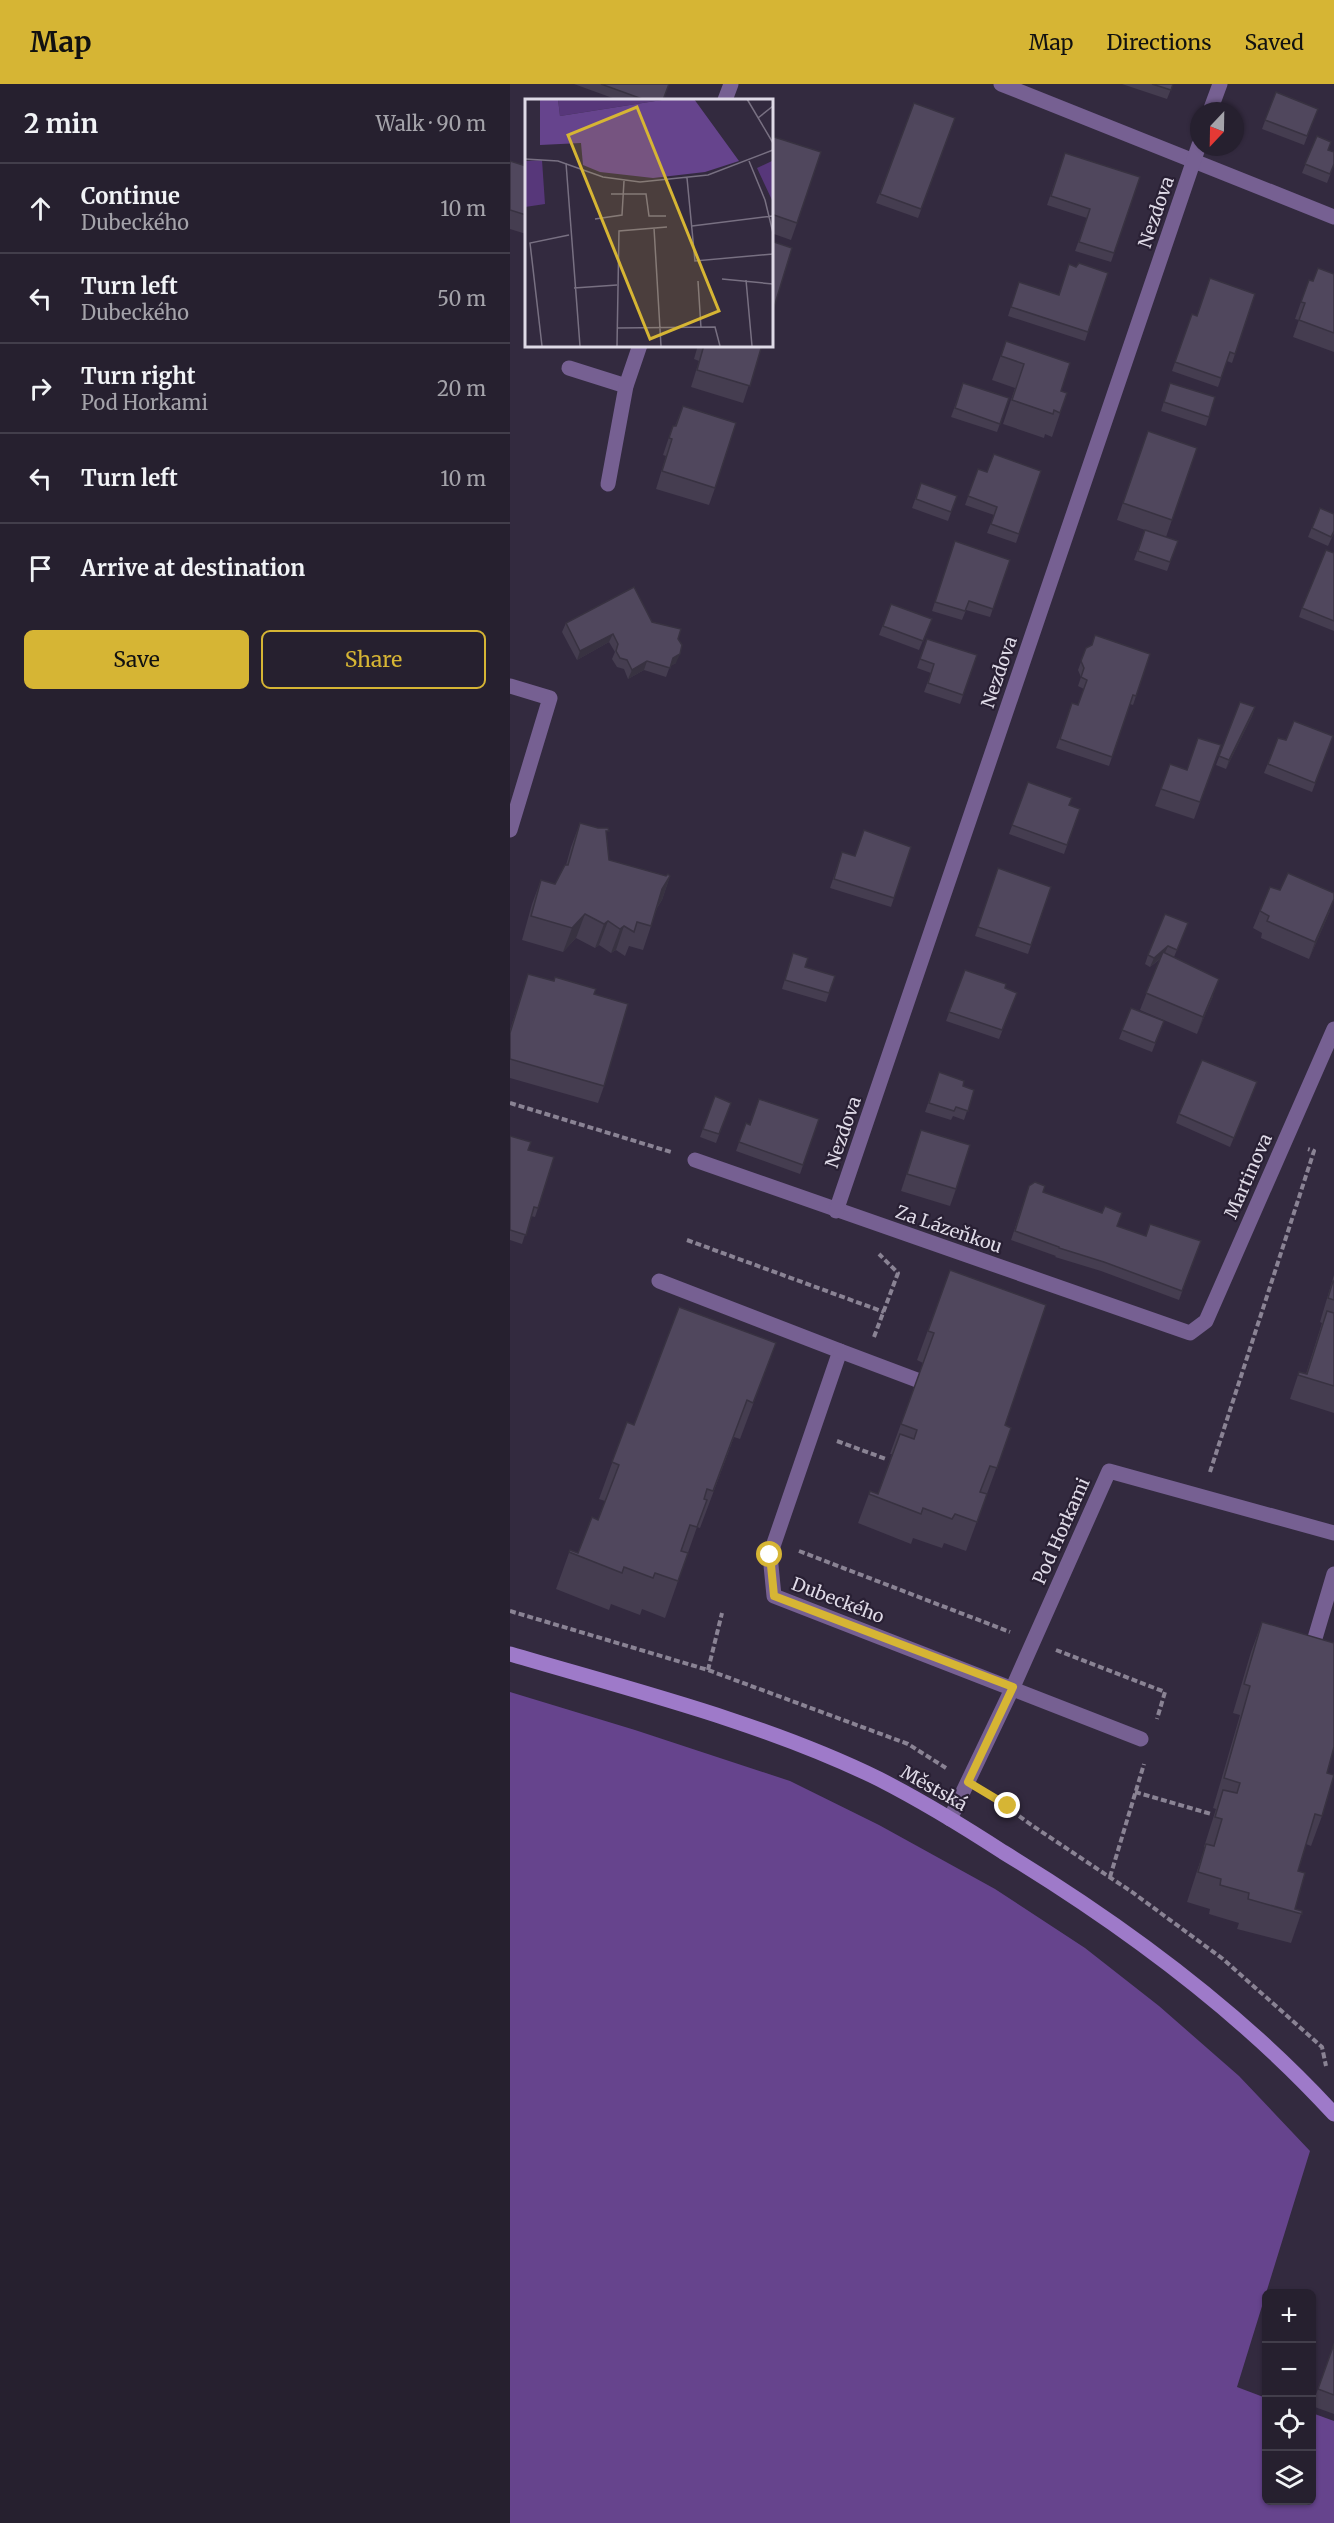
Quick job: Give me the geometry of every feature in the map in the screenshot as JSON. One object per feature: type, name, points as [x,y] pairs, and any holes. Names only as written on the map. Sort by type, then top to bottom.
[{"type":"street","points":[[725,99],[731,84]]},
{"type":"street","points":[[1001,84],[1334,217]]},
{"type":"street","points":[[1213,102],[1220,84]]},
{"type":"street","name":"Nezdova","points":[[836,1211],[1195,156]]},
{"type":"street","points":[[608,484],[626,386],[639,346]]},
{"type":"street","points":[[569,368],[626,386]]},
{"type":"street","points":[[510,686],[550,698],[510,830]]},
{"type":"street","name":"Martinova","points":[[1190,1334],[1206,1321],[1334,1029]]},
{"type":"street","name":"Za Lázeňkou","points":[[695,1160],[1190,1334]]},
{"type":"street","points":[[659,1281],[917,1380]]},
{"type":"street","name":"Dubeckého","points":[[840,1351],[770,1555],[774,1596],[1013,1687],[1141,1739]]},
{"type":"street","name":"Pod Horkami","points":[[950,1819],[1013,1687],[1109,1471],[1334,1533]]},
{"type":"street","points":[[1306,1668],[1334,1574]]},
{"type":"street","name":"Městská","points":[[510,1654],[697,1710],[794,1744],[878,1779],[950,1819],[1052,1881],[1150,1951],[1227,2011],[1334,2114]]},
{"type":"path","points":[[510,1103],[695,1160]]},
{"type":"path","points":[[1202,1497],[1314,1151],[1286,1138]]},
{"type":"path","points":[[687,1240],[884,1312]]},
{"type":"path","points":[[866,1361],[898,1273],[875,1250]]},
{"type":"path","points":[[833,1452],[840,1431]]},
{"type":"path","points":[[837,1441],[886,1459]]},
{"type":"path","points":[[801,1539],[797,1550],[1034,1641]]},
{"type":"path","points":[[510,1611],[708,1670],[908,1744],[1110,1876],[1223,1959],[1322,2047],[1327,2074]]},
{"type":"path","points":[[708,1670],[722,1612]]},
{"type":"path","points":[[1059,1639],[1055,1649],[1166,1692],[1155,1725]]},
{"type":"path","points":[[1110,1876],[1145,1759]]},
{"type":"path","points":[[1135,1792],[1211,1814]]},
{"type":"shaded area","points":[[510,1692],[790,1781],[879,1825],[995,1889],[1085,1948],[1159,2006],[1239,2076],[1310,2151],[1267,2289],[1262,2289],[1262,2306],[1237,2387],[1262,2396],[1262,2505],[1316,2505],[1316,2414],[1334,2421],[1334,2523],[510,2523]]},
{"type":"building","points":[[601,84],[669,84],[663,99],[642,99]]},
{"type":"building","points":[[1152,84],[1173,84],[1171,90]]},
{"type":"building","points":[[1276,92],[1318,109],[1307,136],[1265,120]]},
{"type":"building","points":[[914,103],[955,118],[921,209],[880,194]]},
{"type":"building","points":[[772,136],[821,152],[797,223],[772,214]]},
{"type":"building","points":[[1317,136],[1331,142],[1328,150],[1334,152],[1334,164],[1330,174],[1305,164]]},
{"type":"building","points":[[1065,153],[1140,177],[1114,253],[1079,242],[1090,209],[1051,196]]},
{"type":"building","points":[[510,161],[525,166],[525,215],[510,210]]},
{"type":"building","points":[[772,241],[792,248],[772,314]]},
{"type":"building","points":[[1079,263],[1108,273],[1088,332],[1011,307],[1019,282],[1059,295],[1069,264],[1076,267]]},
{"type":"building","points":[[1318,268],[1334,274],[1334,333],[1299,320],[1305,303],[1301,302],[1309,280],[1313,281]]},
{"type":"building","points":[[1210,278],[1255,294],[1235,354],[1230,352],[1221,378],[1175,362],[1192,314],[1197,316]]},
{"type":"building","points":[[1006,341],[1070,363],[1061,391],[1067,393],[1060,413],[1054,410],[1053,414],[1012,400],[1024,364],[1001,356]]},
{"type":"building","points":[[704,346],[762,346],[750,386],[697,370]]},
{"type":"building","points":[[963,383],[1009,398],[1000,424],[955,408]]},
{"type":"building","points":[[1170,383],[1215,397],[1209,417],[1164,402]]},
{"type":"building","points":[[683,406],[736,423],[715,488],[662,471],[672,439],[669,438]]},
{"type":"building","points":[[1148,431],[1197,448],[1172,520],[1123,503]]},
{"type":"building","points":[[994,454],[1041,471],[1019,534],[991,524],[997,507],[968,496],[978,469],[987,472]]},
{"type":"building","points":[[921,483],[957,496],[951,512],[916,499]]},
{"type":"building","points":[[1320,508],[1334,514],[1334,531],[1331,537],[1312,528]]},
{"type":"building","points":[[1145,530],[1178,541],[1170,562],[1138,551]]},
{"type":"building","points":[[955,541],[1010,560],[993,609],[969,601],[965,611],[935,602]]},
{"type":"building","points":[[1326,550],[1334,553],[1334,621],[1302,608]]},
{"type":"building","points":[[634,587],[652,622],[681,629],[678,639],[682,645],[680,654],[673,658],[670,668],[647,661],[632,670],[627,660],[620,658],[616,651],[618,644],[613,634],[580,651],[566,623]]},
{"type":"building","points":[[891,604],[932,619],[923,641],[883,626]]},
{"type":"building","points":[[1095,635],[1150,654],[1112,757],[1060,739],[1072,703],[1078,705],[1087,680],[1081,677],[1084,668],[1081,661],[1086,648],[1092,645]]},
{"type":"building","points":[[927,639],[977,655],[963,695],[928,683],[934,664],[920,659]]},
{"type":"building","points":[[1240,702],[1255,707],[1229,760],[1219,756]]},
{"type":"building","points":[[1294,721],[1333,736],[1315,783],[1268,764],[1278,738],[1286,740]]},
{"type":"building","points":[[1198,738],[1221,745],[1200,802],[1161,789],[1170,764],[1187,770]]},
{"type":"building","points":[[1028,782],[1072,798],[1069,805],[1080,809],[1067,845],[1012,825]]},
{"type":"building","points":[[580,823],[608,828],[609,831],[606,831],[609,860],[670,876],[662,889],[651,926],[637,922],[634,932],[624,926],[620,929],[608,921],[604,924],[585,914],[572,928],[531,916],[541,880],[555,884],[565,865],[568,865]]},
{"type":"building","points":[[864,830],[911,847],[894,898],[834,879],[842,852],[855,856]]},
{"type":"building","points":[[998,868],[1051,887],[1031,945],[978,927]]},
{"type":"building","points":[[1288,873],[1334,893],[1334,899],[1315,942],[1267,921],[1269,916],[1260,911],[1270,887],[1280,890]]},
{"type":"building","points":[[1165,914],[1188,923],[1177,950],[1168,946],[1154,958],[1148,955]]},
{"type":"building","points":[[1163,952],[1219,979],[1203,1017],[1146,993]]},
{"type":"building","points":[[793,953],[808,958],[805,967],[835,976],[829,993],[785,980]]},
{"type":"building","points":[[965,970],[1006,984],[1005,988],[1017,993],[1002,1030],[949,1012]]},
{"type":"building","points":[[528,974],[554,981],[555,977],[596,989],[594,994],[628,1004],[604,1086],[510,1059],[510,1033]]},
{"type":"building","points":[[1131,1008],[1164,1021],[1155,1043],[1122,1030]]},
{"type":"building","points":[[1202,1060],[1257,1082],[1234,1138],[1179,1114]]},
{"type":"building","points":[[939,1072],[964,1081],[963,1086],[974,1090],[968,1111],[956,1107],[954,1111],[929,1103]]},
{"type":"building","points":[[715,1096],[731,1103],[719,1134],[703,1129]]},
{"type":"building","points":[[759,1099],[819,1119],[803,1165],[739,1142],[746,1123],[750,1125]]},
{"type":"building","points":[[921,1130],[970,1145],[956,1189],[907,1174]]},
{"type":"building","points":[[510,1136],[531,1142],[528,1150],[554,1157],[538,1208],[534,1207],[526,1235],[510,1230]]},
{"type":"building","points":[[1035,1182],[1045,1186],[1043,1192],[1102,1213],[1105,1206],[1122,1213],[1117,1226],[1146,1236],[1150,1224],[1201,1241],[1182,1291],[1015,1231],[1029,1186]]},
{"type":"building","points":[[950,1270],[1046,1305],[1005,1425],[1011,1428],[997,1468],[990,1466],[980,1492],[987,1494],[977,1522],[955,1514],[952,1519],[923,1508],[921,1514],[869,1494],[870,1491],[878,1494],[900,1434],[914,1439],[917,1430],[901,1424],[934,1333],[928,1331]]},
{"type":"building","points":[[1334,1281],[1334,1300],[1328,1298]]},
{"type":"building","points":[[679,1307],[776,1343],[753,1403],[747,1400],[713,1491],[707,1489],[704,1499],[707,1500],[697,1527],[690,1525],[681,1551],[688,1553],[678,1581],[655,1573],[653,1578],[624,1567],[622,1573],[569,1552],[570,1550],[578,1553],[592,1517],[598,1520],[619,1465],[612,1462],[627,1422],[634,1425]]},
{"type":"building","points":[[1327,1311],[1334,1313],[1334,1386],[1298,1375],[1299,1372],[1307,1374]]},
{"type":"building","points":[[1262,1622],[1334,1643],[1334,1747],[1327,1773],[1334,1775],[1322,1816],[1315,1814],[1298,1871],[1305,1873],[1295,1909],[1302,1911],[1302,1914],[1248,1899],[1249,1893],[1220,1885],[1221,1879],[1198,1872],[1206,1844],[1214,1846],[1222,1819],[1215,1817],[1223,1790],[1237,1793],[1240,1783],[1224,1778],[1250,1686],[1244,1684]]},
{"type":"building","points":[[1334,2344],[1334,2395],[1318,2389]]},
{"type":"route","points":[[770,1555],[774,1596],[1013,1687],[968,1782],[1008,1806]]}]
